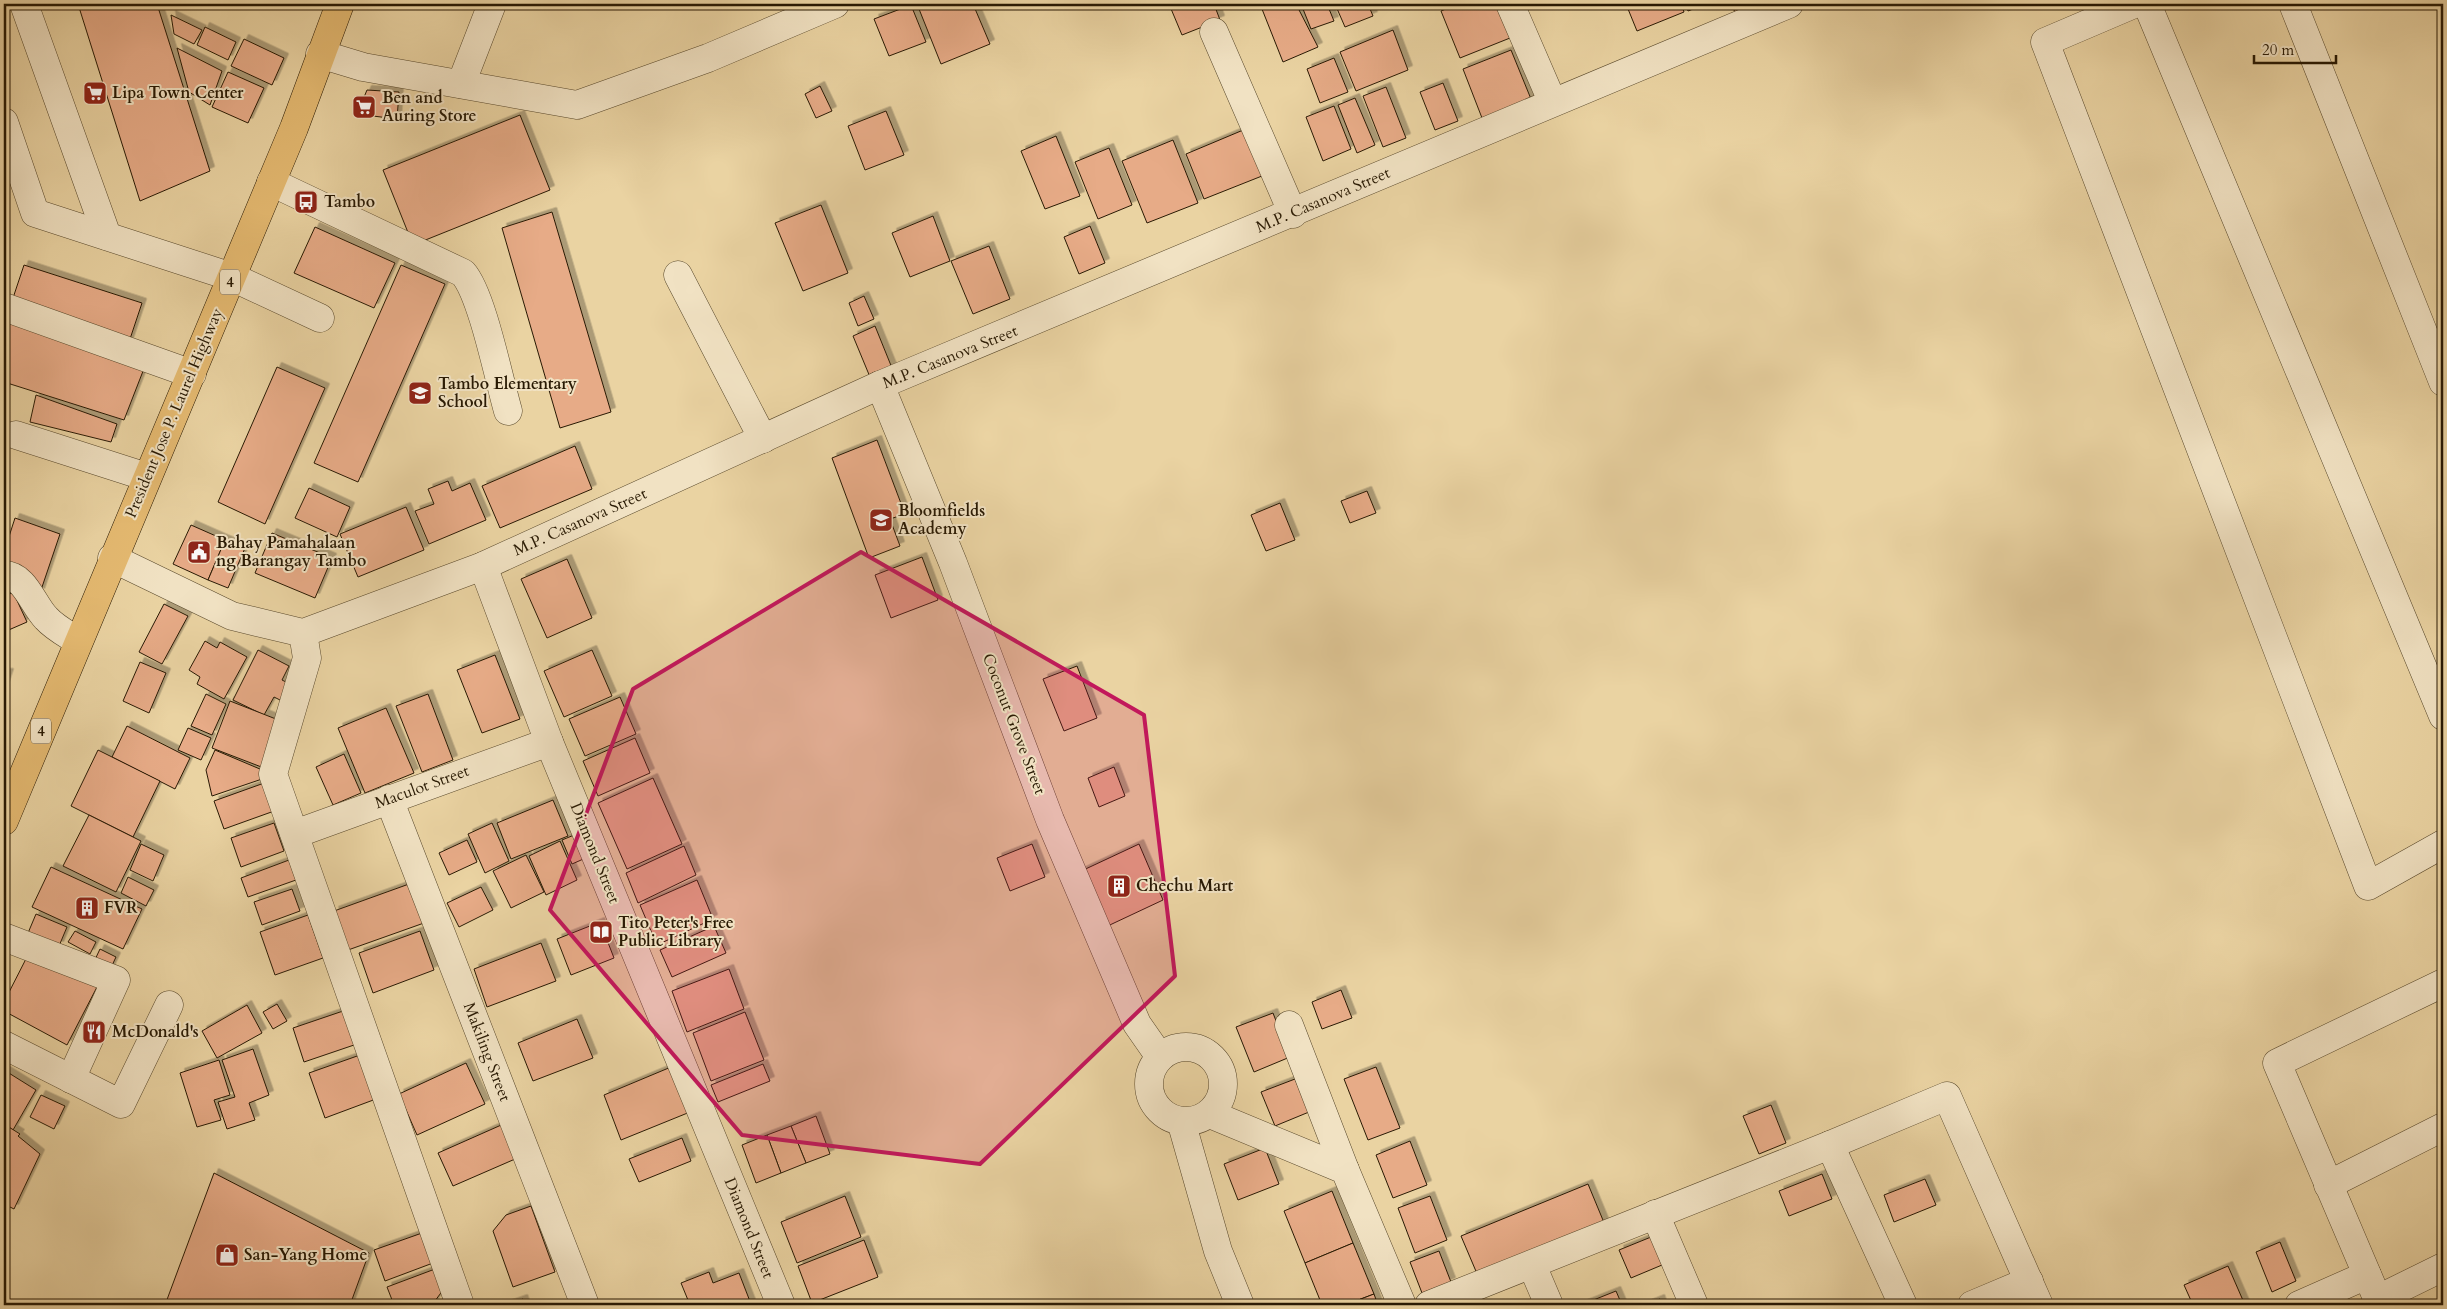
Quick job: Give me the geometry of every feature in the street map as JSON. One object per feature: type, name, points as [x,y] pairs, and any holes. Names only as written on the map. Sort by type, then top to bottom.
[{"type":"highway","name":"President Jose P. Laurel Highway","points":[[4,821],[12,779],[78,641],[192,374],[294,128],[340,4]]},
{"type":"street","points":[[24,4],[107,236]]},
{"type":"street","points":[[461,84],[492,4]]},
{"type":"street","points":[[320,54],[363,67],[577,105],[708,58],[835,4]]},
{"type":"street","points":[[1510,4],[1552,101]]},
{"type":"street","name":"M.P. Casanova Street","points":[[303,633],[483,566],[880,385],[1293,214],[1552,101],[1789,4]]},
{"type":"street","points":[[2134,4],[2045,42],[2368,886],[2443,844]]},
{"type":"street","points":[[2147,4],[2443,716]]},
{"type":"street","points":[[2293,4],[2443,382]]},
{"type":"street","points":[[1214,32],[1293,214]]},
{"type":"street","points":[[4,122],[35,212],[232,276],[320,318]]},
{"type":"street","points":[[270,182],[463,273],[470,281],[477,301],[508,411]]},
{"type":"street","points":[[678,275],[763,439]]},
{"type":"street","points":[[4,307],[192,374]]},
{"type":"street","name":"Coconut Grove Street","points":[[880,385],[953,563],[1058,837],[1137,1024],[1160,1057]]},
{"type":"street","points":[[16,435],[148,477]]},
{"type":"street","points":[[112,558],[232,616],[303,633],[307,658],[273,774],[460,1305]]},
{"type":"street","name":"Diamond Street","points":[[483,566],[549,742],[781,1305]]},
{"type":"street","points":[[4,575],[12,575],[20,581],[46,619],[78,641]]},
{"type":"street","name":"Maculot Street","points":[[295,834],[549,742]]},
{"type":"street","name":"Makiling Street","points":[[389,799],[585,1305]]},
{"type":"street","points":[[4,937],[116,980],[71,1079]]},
{"type":"street","points":[[2443,983],[2277,1064],[2379,1302],[2443,1267]]},
{"type":"street","points":[[4,1045],[121,1104],[169,1005]]},
{"type":"street","points":[[1288,1025],[1345,1170],[1402,1305]]},
{"type":"street","points":[[1192,1047],[1208,1054],[1219,1066],[1224,1083],[1220,1100],[1210,1114],[1191,1122],[1180,1121],[1168,1117],[1157,1108],[1150,1095],[1150,1075],[1160,1057],[1175,1048],[1192,1047]]},
{"type":"street","points":[[1429,1305],[1830,1145],[1946,1096],[2034,1293],[1972,1305]]},
{"type":"street","points":[[1210,1114],[1345,1170]]},
{"type":"street","points":[[1180,1121],[1218,1251],[1240,1305]]},
{"type":"street","points":[[2328,1185],[2443,1127]]},
{"type":"street","points":[[1830,1145],[1903,1305]]},
{"type":"street","points":[[1655,1214],[1694,1305]]},
{"type":"street","points":[[1532,1264],[1549,1305]]},
{"type":"street","points":[[2299,1305],[2367,1275]]},
{"type":"highlighted area","points":[[861,552],[1144,715],[1175,976],[980,1164],[742,1135],[550,910],[633,689]]},
{"type":"building","points":[[78,4],[157,4],[210,171],[140,201]]},
{"type":"building","points":[[775,4],[796,4],[777,9]]},
{"type":"building","points":[[917,4],[973,4],[990,44],[941,64]]},
{"type":"building","points":[[1169,4],[1214,4],[1220,20],[1182,35]]},
{"type":"building","points":[[1260,4],[1296,4],[1318,47],[1283,62]]},
{"type":"building","points":[[1301,4],[1327,4],[1334,21],[1311,29]]},
{"type":"building","points":[[1335,4],[1368,4],[1373,16],[1345,27]]},
{"type":"building","points":[[1458,4],[1496,4],[1510,38],[1460,58],[1441,11]]},
{"type":"building","points":[[1626,4],[1681,4],[1684,12],[1637,31]]},
{"type":"building","points":[[1685,4],[1706,4],[1688,11]]},
{"type":"building","points":[[1732,4],[1758,4],[1735,13]]},
{"type":"building","points":[[911,5],[926,42],[889,56],[874,19]]},
{"type":"building","points":[[171,15],[202,30],[194,44],[174,34]]},
{"type":"building","points":[[205,27],[236,42],[228,60],[197,45]]},
{"type":"building","points":[[1393,30],[1408,70],[1356,91],[1340,52]]},
{"type":"building","points":[[244,39],[284,58],[272,85],[231,66]]},
{"type":"building","points":[[177,48],[222,71],[210,105],[189,92]]},
{"type":"building","points":[[1511,50],[1531,99],[1482,118],[1463,69]]},
{"type":"building","points":[[1334,58],[1348,92],[1320,103],[1307,69]]},
{"type":"building","points":[[228,72],[264,88],[248,123],[212,107]]},
{"type":"building","points":[[1443,83],[1458,121],[1435,130],[1420,92]]},
{"type":"building","points":[[820,86],[832,111],[816,118],[805,94]]},
{"type":"building","points":[[1386,87],[1406,138],[1383,147],[1363,96]]},
{"type":"building","points":[[367,90],[399,92],[397,119],[357,114]]},
{"type":"building","points":[[1355,98],[1375,145],[1357,153],[1338,105]]},
{"type":"building","points":[[1334,106],[1351,149],[1323,161],[1306,117]]},
{"type":"building","points":[[886,111],[904,155],[865,170],[848,126]]},
{"type":"building","points":[[520,115],[550,190],[413,245],[383,170]]},
{"type":"building","points":[[1248,128],[1267,174],[1204,199],[1186,154]]},
{"type":"building","points":[[1056,136],[1080,196],[1045,209],[1021,151]]},
{"type":"building","points":[[1173,140],[1198,203],[1147,223],[1122,161]]},
{"type":"building","points":[[1109,148],[1132,205],[1098,219],[1075,162]]},
{"type":"building","points":[[821,205],[848,273],[803,291],[775,223]]},
{"type":"building","points":[[552,212],[611,412],[560,428],[502,228]]},
{"type":"building","points":[[933,216],[950,261],[910,277],[892,233]]},
{"type":"building","points":[[1090,226],[1105,263],[1079,274],[1064,237]]},
{"type":"building","points":[[315,227],[395,263],[374,308],[294,273]]},
{"type":"building","points":[[989,246],[1010,299],[973,314],[951,261]]},
{"type":"building","points":[[24,265],[142,303],[129,342],[11,304]]},
{"type":"building","points":[[401,265],[445,284],[358,482],[314,463]]},
{"type":"building","points":[[864,296],[874,319],[858,326],[849,303]]},
{"type":"building","points":[[6,317],[145,366],[124,420],[4,382],[4,324]]},
{"type":"building","points":[[875,326],[892,368],[870,377],[853,336]]},
{"type":"building","points":[[277,367],[325,388],[265,524],[218,502]]},
{"type":"building","points":[[36,395],[117,424],[111,442],[30,422]]},
{"type":"building","points":[[877,440],[905,514],[890,519],[900,546],[869,558],[832,458]]},
{"type":"building","points":[[575,446],[592,489],[500,528],[482,486]]},
{"type":"building","points":[[448,481],[452,491],[470,483],[486,520],[429,544],[415,511],[434,504],[428,489]]},
{"type":"building","points":[[309,488],[350,507],[337,537],[295,518]]},
{"type":"building","points":[[1367,491],[1376,513],[1350,523],[1341,501]]},
{"type":"building","points":[[1280,503],[1295,540],[1266,551],[1251,515]]},
{"type":"building","points":[[406,507],[424,550],[358,577],[340,534]]},
{"type":"building","points":[[15,518],[60,534],[40,593],[16,566],[4,561],[4,552]]},
{"type":"building","name":"Bahay Pamahalaan ng Barangay Tambo","points":[[191,525],[225,540],[208,580],[173,564]]},
{"type":"building","points":[[272,533],[332,558],[315,598],[255,573]]},
{"type":"building","points":[[225,540],[245,548],[228,588],[208,580]]},
{"type":"building","points":[[922,557],[938,600],[891,618],[875,575]]},
{"type":"building","points":[[567,559],[592,618],[547,638],[521,579]]},
{"type":"building","points":[[4,592],[14,594],[27,622],[4,632]]},
{"type":"building","points":[[164,604],[188,616],[162,664],[139,652]]},
{"type":"building","points":[[205,641],[217,648],[220,642],[247,657],[224,699],[197,684],[200,677],[189,670]]},
{"type":"building","points":[[258,650],[289,666],[282,680],[292,685],[284,702],[274,697],[264,715],[233,700]]},
{"type":"building","points":[[592,650],[612,696],[564,717],[544,671]]},
{"type":"building","points":[[495,655],[520,719],[482,733],[457,670]]},
{"type":"building","points":[[140,662],[166,673],[149,713],[123,701]]},
{"type":"building","points":[[1077,666],[1097,718],[1064,731],[1043,679]]},
{"type":"building","points":[[4,673],[9,673],[4,688]]},
{"type":"building","points":[[206,694],[226,704],[212,735],[191,726]]},
{"type":"building","points":[[428,694],[453,760],[422,772],[396,706]]},
{"type":"building","points":[[620,697],[636,734],[585,756],[569,719]]},
{"type":"building","points":[[230,701],[281,721],[264,768],[212,748]]},
{"type":"building","points":[[386,708],[414,773],[365,793],[338,728]]},
{"type":"building","points":[[127,726],[190,758],[175,789],[112,757]]},
{"type":"building","points":[[188,728],[211,738],[201,760],[178,750]]},
{"type":"building","points":[[635,738],[650,773],[598,796],[583,761]]},
{"type":"building","points":[[98,750],[160,781],[133,837],[71,806]]},
{"type":"building","points":[[215,750],[267,772],[268,777],[212,796],[206,770]]},
{"type":"building","points":[[344,754],[361,793],[333,805],[316,767]]},
{"type":"building","points":[[1114,767],[1125,796],[1099,807],[1088,778]]},
{"type":"building","points":[[653,778],[682,844],[627,869],[598,803]]},
{"type":"building","points":[[267,782],[277,810],[224,829],[214,801]]},
{"type":"building","points":[[553,800],[568,836],[511,859],[497,823]]},
{"type":"building","points":[[89,815],[141,841],[116,892],[63,866]]},
{"type":"building","points":[[274,823],[284,851],[241,867],[231,838]]},
{"type":"building","points":[[492,823],[509,861],[485,873],[468,834]]},
{"type":"building","points":[[579,833],[588,857],[572,864],[562,840]]},
{"type":"building","points":[[467,840],[477,862],[449,875],[439,853]]},
{"type":"building","points":[[560,841],[577,880],[546,895],[529,856]]},
{"type":"building","points":[[141,844],[164,855],[153,881],[130,870]]},
{"type":"building","points":[[1032,844],[1045,877],[1010,891],[997,858]]},
{"type":"building","name":"Chechu Mart","points":[[1139,844],[1163,900],[1097,931],[1077,873]]},
{"type":"building","points":[[684,846],[696,875],[638,903],[626,873]]},
{"type":"building","points":[[526,855],[544,892],[511,908],[493,871]]},
{"type":"building","points":[[289,860],[296,880],[248,897],[241,878]]},
{"type":"building","name":"FVR","points":[[51,867],[142,909],[123,949],[32,907]]},
{"type":"building","points":[[128,877],[154,890],[146,906],[121,893]]},
{"type":"building","points":[[697,880],[713,919],[657,945],[640,905]]},
{"type":"building","points":[[409,884],[424,923],[348,950],[334,911]]},
{"type":"building","points":[[481,887],[493,910],[459,927],[447,903]]},
{"type":"building","points":[[292,889],[300,911],[262,925],[254,902]]},
{"type":"building","points":[[36,914],[67,927],[59,946],[28,933]]},
{"type":"building","points":[[308,915],[323,958],[275,975],[260,932]]},
{"type":"building","points":[[600,922],[614,958],[571,975],[557,939]]},
{"type":"building","points":[[714,926],[726,953],[672,977],[660,950]]},
{"type":"building","points":[[75,931],[96,942],[90,954],[68,942]]},
{"type":"building","points":[[420,931],[434,970],[373,993],[359,953]]},
{"type":"building","points":[[541,943],[556,981],[487,1007],[474,969]]},
{"type":"building","points":[[100,949],[116,957],[108,974],[92,966]]},
{"type":"building","points":[[30,951],[97,987],[67,1045],[4,1011],[4,1002]]},
{"type":"building","points":[[729,969],[744,1009],[687,1032],[672,991]]},
{"type":"building","points":[[1341,990],[1352,1018],[1322,1029],[1312,1002]]},
{"type":"building","points":[[277,1004],[287,1021],[273,1029],[263,1012]]},
{"type":"building","points":[[247,1005],[262,1033],[217,1058],[202,1031]]},
{"type":"building","points":[[346,1010],[357,1044],[304,1062],[293,1028]]},
{"type":"building","points":[[745,1012],[764,1060],[711,1081],[693,1033]]},
{"type":"building","points":[[1273,1013],[1290,1057],[1254,1072],[1236,1027]]},
{"type":"building","points":[[577,1019],[593,1058],[533,1081],[518,1043]]},
{"type":"building","points":[[253,1049],[269,1095],[249,1103],[255,1120],[227,1129],[218,1102],[235,1097],[222,1060]]},
{"type":"building","points":[[360,1055],[376,1099],[325,1118],[309,1073]]},
{"type":"building","points":[[219,1060],[230,1095],[214,1100],[221,1120],[197,1127],[180,1073]]},
{"type":"building","points":[[466,1063],[485,1104],[417,1135],[399,1094]]},
{"type":"building","points":[[763,1064],[770,1081],[718,1102],[711,1085]]},
{"type":"building","points":[[671,1067],[690,1112],[621,1140],[604,1095]]},
{"type":"building","points":[[1376,1067],[1400,1128],[1368,1140],[1344,1079]]},
{"type":"building","points":[[4,1070],[36,1090],[13,1130],[4,1124]]},
{"type":"building","points":[[1295,1079],[1309,1112],[1275,1126],[1261,1092]]},
{"type":"building","points":[[41,1095],[65,1106],[54,1129],[30,1117]]},
{"type":"building","points":[[1771,1105],[1786,1143],[1759,1154],[1743,1116]]},
{"type":"building","points":[[816,1116],[830,1154],[806,1163],[791,1126]]},
{"type":"building","points":[[508,1122],[522,1156],[453,1186],[438,1153]]},
{"type":"building","points":[[4,1124],[20,1134],[18,1136],[40,1154],[14,1209],[4,1204]]},
{"type":"building","points":[[791,1126],[806,1163],[781,1173],[767,1135]]},
{"type":"building","points":[[767,1135],[781,1173],[756,1183],[742,1145]]},
{"type":"building","points":[[682,1138],[691,1161],[639,1182],[629,1159]]},
{"type":"building","points":[[1410,1141],[1427,1185],[1393,1198],[1376,1155]]},
{"type":"building","points":[[1265,1148],[1279,1184],[1238,1200],[1224,1164]]},
{"type":"building","points":[[214,1173],[369,1253],[350,1305],[165,1305]]},
{"type":"building","points":[[1822,1174],[1832,1199],[1789,1216],[1779,1191]]},
{"type":"building","points":[[1925,1179],[1936,1205],[1894,1222],[1884,1195]]},
{"type":"building","points":[[1588,1184],[1605,1225],[1478,1276],[1461,1236]]},
{"type":"building","points":[[1332,1191],[1353,1243],[1305,1263],[1284,1211]]},
{"type":"building","points":[[845,1196],[861,1237],[797,1263],[781,1222]]},
{"type":"building","points":[[1430,1196],[1447,1240],[1415,1253],[1398,1208]]},
{"type":"building","points":[[531,1206],[555,1272],[513,1287],[493,1231],[506,1215]]},
{"type":"building","points":[[422,1233],[433,1263],[385,1281],[374,1250]]},
{"type":"building","points":[[1651,1237],[1662,1265],[1631,1278],[1619,1250]]},
{"type":"building","points":[[864,1240],[878,1277],[812,1303],[798,1266]]},
{"type":"building","points":[[2280,1242],[2296,1281],[2272,1292],[2256,1252]]},
{"type":"building","points":[[1353,1243],[1374,1294],[1345,1305],[1322,1305],[1305,1263]]},
{"type":"building","points":[[1439,1251],[1451,1282],[1422,1293],[1410,1262]]},
{"type":"building","points":[[2228,1266],[2245,1305],[2193,1305],[2184,1285]]},
{"type":"building","points":[[435,1269],[443,1290],[432,1305],[394,1305],[387,1287]]},
{"type":"building","points":[[709,1272],[713,1283],[739,1273],[751,1304],[690,1305],[681,1283]]},
{"type":"building","points":[[1616,1291],[1622,1305],[1581,1305]]},
{"type":"building","points":[[1374,1294],[1378,1305],[1345,1305]]},
{"type":"building","points":[[523,1299],[525,1305],[506,1305]]},
{"type":"building","points":[[1660,1299],[1662,1305],[1645,1305]]},
{"type":"place","name":"Lipa Town Center","points":[[95,93]]},
{"type":"place","name":"Ben and Auring Store","points":[[364,107]]},
{"type":"place","name":"Tambo","points":[[306,202]]},
{"type":"place","name":"Tambo Elementary School","points":[[420,393]]},
{"type":"place","name":"Bloomfields Academy","points":[[881,520]]},
{"type":"place","name":"Bahay Pamahalaan ng Barangay Tambo","points":[[199,552]]},
{"type":"place","name":"Chechu Mart","points":[[1119,886]]},
{"type":"place","name":"FVR","points":[[87,908]]},
{"type":"place","name":"Tito Peter's Free Public Library","points":[[601,932]]},
{"type":"place","name":"McDonald's","points":[[94,1032]]},
{"type":"place","name":"San-Yang Home","points":[[227,1255]]}]
